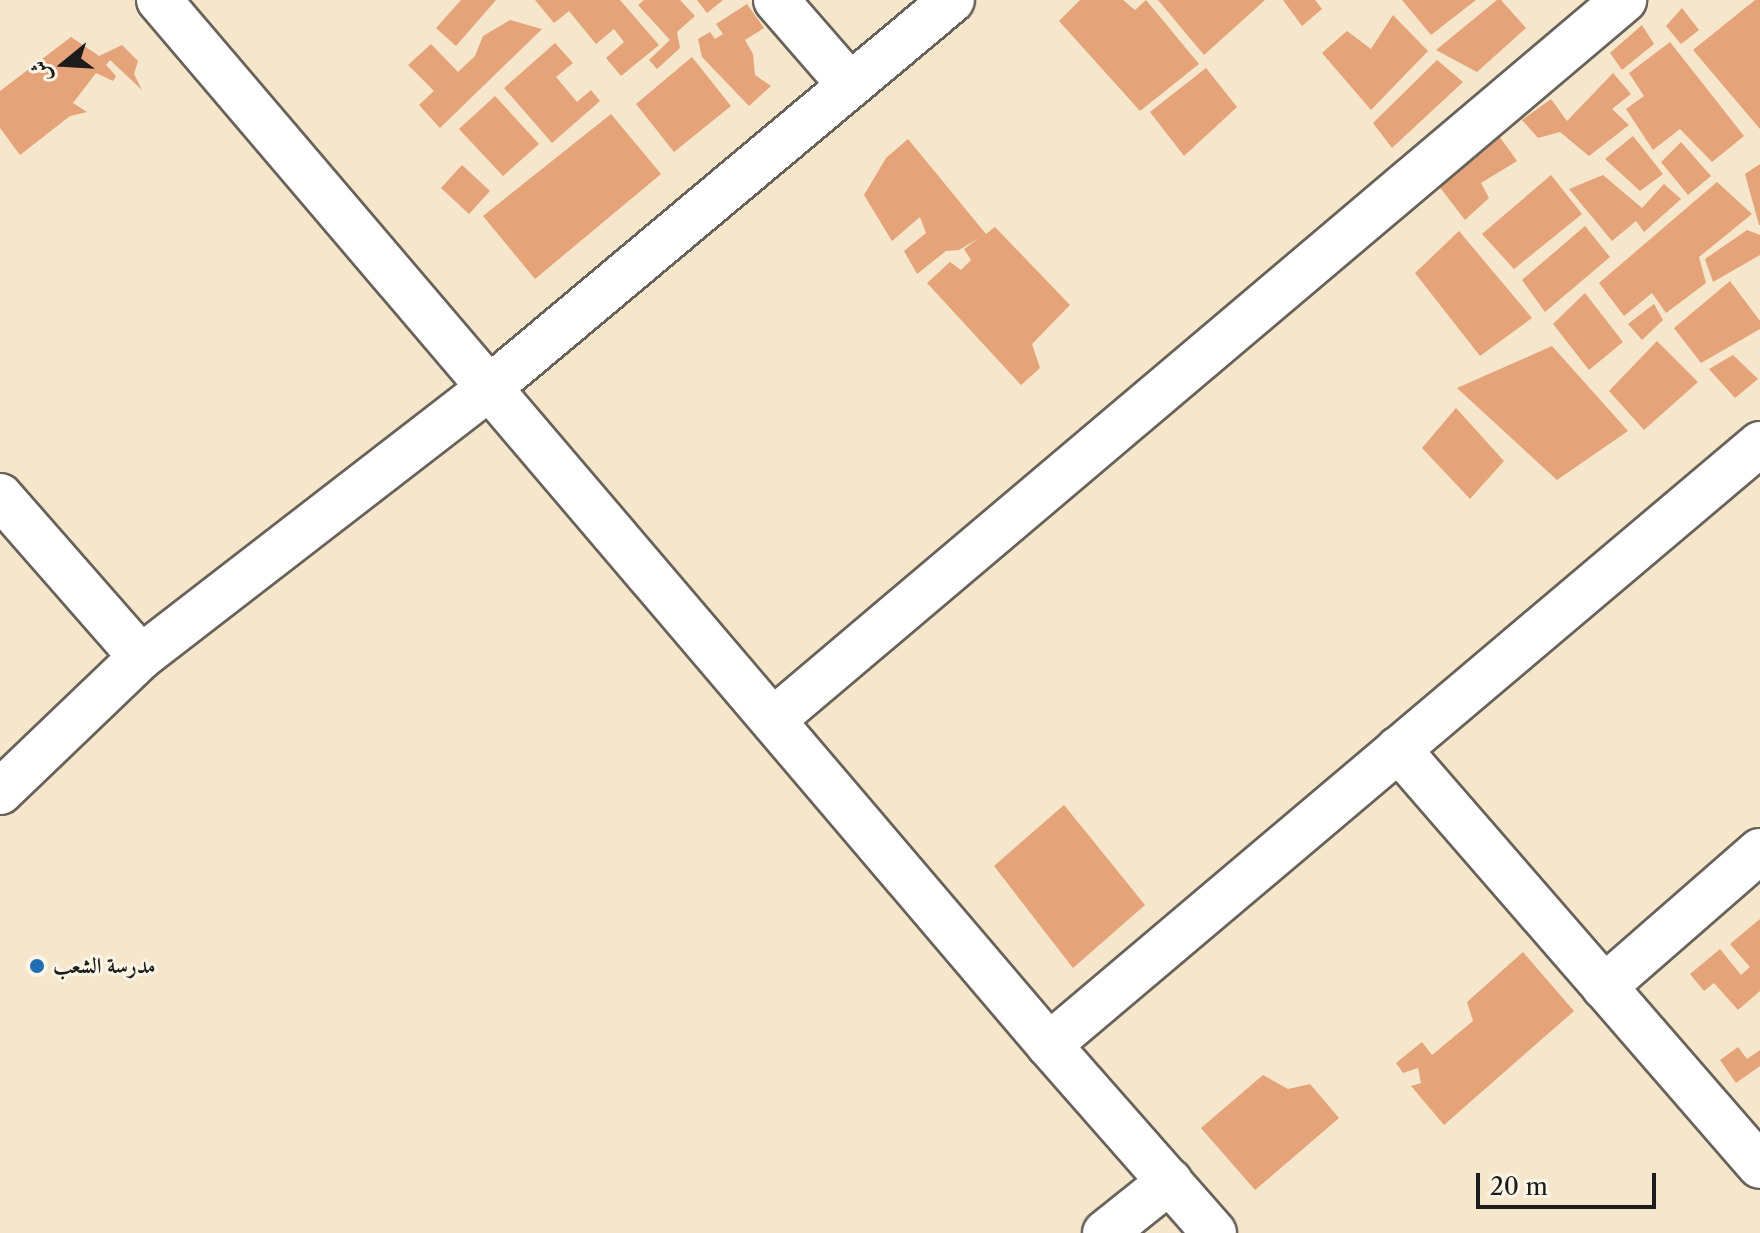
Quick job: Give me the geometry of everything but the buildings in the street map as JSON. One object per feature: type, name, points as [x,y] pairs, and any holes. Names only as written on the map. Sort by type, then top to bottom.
[{"type":"street","points":[[159,0],[1049,1045],[1214,1233]]},
{"type":"street","points":[[776,0],[850,85]]},
{"type":"street","points":[[0,792],[141,657],[489,388],[952,0]]},
{"type":"street","points":[[773,720],[1624,0]]},
{"type":"street","points":[[1049,1045],[1398,749],[1753,462]]},
{"type":"street","points":[[0,496],[141,657]]},
{"type":"street","points":[[1398,749],[1760,1166]]},
{"type":"street","points":[[1604,987],[1760,851]]},
{"type":"street","points":[[1105,1233],[1170,1181]]},
{"type":"place","name":"مدرسة الشعب","points":[[37,966]]}]
